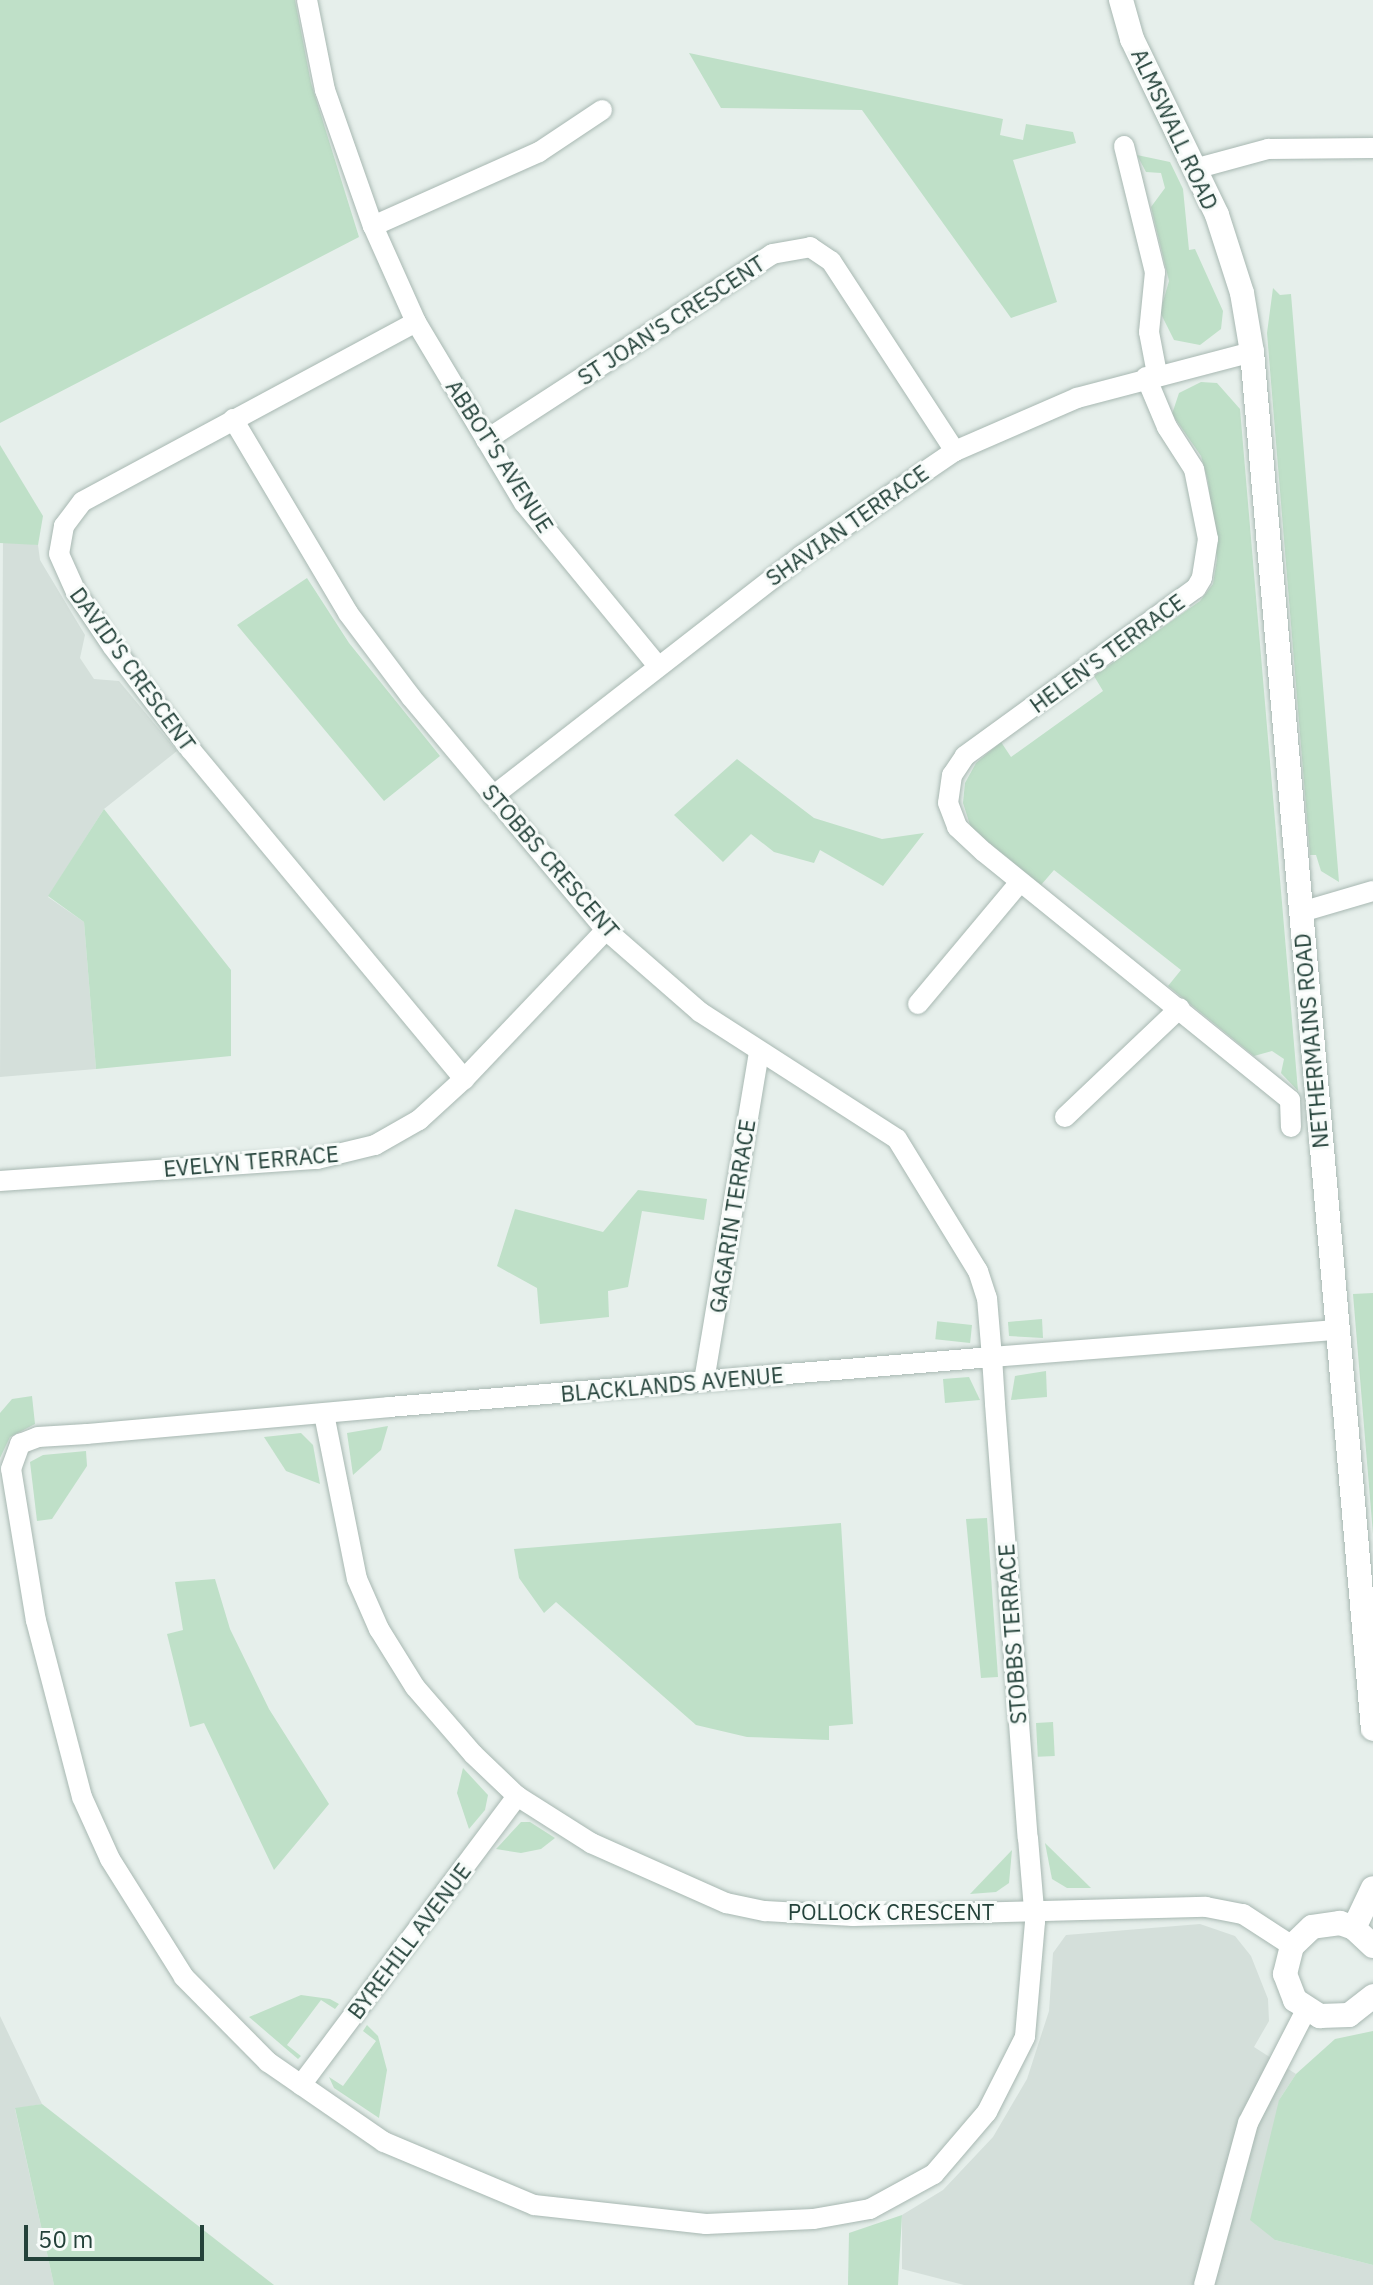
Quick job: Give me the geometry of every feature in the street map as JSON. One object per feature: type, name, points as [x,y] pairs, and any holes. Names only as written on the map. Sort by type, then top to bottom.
[{"type":"main road","name":"ALMSWALL ROAD","points":[[1121,0],[1132,39],[1198,168],[1242,293],[1252,352]]},
{"type":"main road","name":"NETHERMAINS ROAD","points":[[1252,352],[1373,1729]]},
{"type":"main road","points":[[1354,1928],[1373,1888]]},
{"type":"main road","points":[[1373,1946],[1354,1928],[1340,1923],[1312,1927],[1292,1946],[1286,1959],[1288,1988],[1306,2010],[1335,2018],[1349,2015],[1373,1997]]},
{"type":"street","name":"ABBOT'S AVENUE","points":[[307,0],[325,90],[373,226],[416,322],[524,503],[658,666]]},
{"type":"street","points":[[373,226],[539,152],[602,110]]},
{"type":"street","name":"HELEN'S TERRACE","points":[[1124,146],[1155,272],[1149,332],[1152,375],[1163,418],[1194,469],[1208,539],[1207,566],[1196,588],[957,765],[947,791],[957,827],[1020,882],[1180,1008],[1290,1100],[1291,1127]]},
{"type":"street","points":[[1198,168],[1268,149],[1373,148]]},
{"type":"street","name":"ST JOAN'S CRESCENT","points":[[486,440],[772,254],[810,247],[831,261],[955,451]]},
{"type":"street","name":"DAVID'S CRESCENT","points":[[416,322],[82,502],[61,536],[63,568],[113,647],[211,776],[464,1079]]},
{"type":"street","name":"SHAVIAN TERRACE","points":[[493,796],[878,499],[955,451],[1077,398],[1152,375],[1252,352]]},
{"type":"street","name":"STOBBS CRESCENT","points":[[233,419],[348,613],[493,796],[606,930],[700,1012],[880,1127],[913,1158],[978,1271],[987,1298],[992,1357]]},
{"type":"street","points":[[918,1004],[1020,882]]},
{"type":"street","points":[[1301,912],[1373,891]]},
{"type":"street","name":"EVELYN TERRACE","points":[[0,1181],[317,1159],[397,1135],[464,1079],[606,930]]},
{"type":"street","points":[[1065,1117],[1180,1008]]},
{"type":"street","name":"GAGARIN TERRACE","points":[[704,1381],[759,1052]]},
{"type":"street","name":"BLACKLANDS AVENUE","points":[[14,1453],[38,1437],[1336,1330]]},
{"type":"street","name":"STOBBS TERRACE","points":[[14,1453],[11,1469],[51,1692],[82,1797],[110,1859],[184,1977],[268,2062],[384,2142],[534,2205],[706,2224],[813,2219],[870,2209],[934,2174],[987,2112],[1011,2071],[1025,2037],[1032,1993],[1034,1910],[992,1357]]},
{"type":"street","name":"POLLOCK CRESCENT","points":[[324,1414],[357,1579],[379,1629],[441,1720],[517,1796],[591,1843],[726,1903],[808,1916],[1224,1909],[1243,1914],[1292,1946]]},
{"type":"street","name":"BYREHILL AVENUE","points":[[301,2085],[517,1796]]},
{"type":"street","points":[[1204,2285],[1248,2123],[1306,2010]]},
{"type":"shaded area","points":[[3,539],[38,545],[40,560],[85,635],[80,658],[94,679],[119,681],[177,751],[104,809],[48,897],[84,922],[96,1069],[0,1077]]},
{"type":"shaded area","points":[[1200,1924],[1235,1936],[1251,1956],[1268,1999],[1269,2021],[1254,2047],[1296,2074],[1279,2100],[1275,2240],[1373,2265],[1373,2285],[964,2285],[902,2269],[902,2215],[943,2190],[993,2137],[1027,2079],[1049,2011],[1053,1953],[1066,1935]]},
{"type":"shaded area","points":[[0,2016],[42,2104],[15,2109],[54,2285],[0,2285]]},
{"type":"green space","points":[[0,0],[295,0],[311,83],[359,237],[0,423]]},
{"type":"green space","points":[[689,53],[1003,119],[1000,135],[1023,140],[1026,124],[1073,132],[1076,143],[1013,160],[1057,302],[1011,318],[862,110],[721,108]]},
{"type":"green space","points":[[1137,155],[1170,162],[1183,189],[1189,250],[1195,249],[1223,311],[1221,329],[1200,345],[1174,340],[1160,312],[1169,281],[1151,207],[1165,188],[1161,173],[1146,172]]},
{"type":"green space","points":[[1273,288],[1280,295],[1291,294],[1339,882],[1321,871],[1316,855],[1310,855],[1267,333]]},
{"type":"green space","points":[[1201,382],[1217,383],[1240,409],[1298,1091],[1281,1073],[1284,1059],[1272,1051],[1254,1056],[1168,986],[1181,970],[1054,870],[1041,885],[971,828],[963,803],[965,783],[976,763],[1001,742],[1011,757],[1103,691],[1094,676],[1200,601],[1213,584],[1217,559],[1208,481],[1201,456],[1172,414],[1179,393]]},
{"type":"green space","points":[[0,445],[43,516],[38,545],[0,543]]},
{"type":"green space","points":[[307,578],[349,643],[440,756],[384,801],[237,625]]},
{"type":"green space","points":[[737,759],[814,818],[882,839],[924,833],[883,886],[820,850],[814,863],[774,852],[751,834],[723,862],[674,815]]},
{"type":"green space","points":[[104,809],[231,970],[231,1056],[96,1069],[84,922],[48,896]]},
{"type":"green space","points":[[638,1190],[707,1199],[704,1220],[642,1211],[628,1287],[608,1291],[609,1317],[540,1324],[537,1288],[497,1266],[515,1209],[603,1232]]},
{"type":"green space","points":[[1373,1293],[1373,1534],[1353,1294]]},
{"type":"green space","points":[[1042,1319],[1043,1338],[1009,1336],[1008,1322]]},
{"type":"green space","points":[[937,1321],[972,1325],[970,1343],[935,1339]]},
{"type":"green space","points":[[1046,1371],[1047,1397],[1011,1400],[1015,1376]]},
{"type":"green space","points":[[969,1377],[980,1400],[945,1403],[943,1379]]},
{"type":"green space","points":[[32,1396],[35,1424],[10,1437],[0,1458],[0,1413],[12,1399]]},
{"type":"green space","points":[[388,1426],[381,1450],[353,1475],[347,1433]]},
{"type":"green space","points":[[301,1433],[313,1445],[320,1484],[286,1471],[264,1437]]},
{"type":"green space","points":[[86,1451],[87,1466],[52,1519],[37,1521],[30,1462],[43,1455]]},
{"type":"green space","points":[[987,1518],[998,1677],[981,1678],[966,1519]]},
{"type":"green space","points":[[841,1523],[853,1724],[829,1726],[829,1740],[747,1737],[696,1725],[556,1602],[544,1613],[519,1578],[514,1549]]},
{"type":"green space","points":[[215,1579],[230,1629],[269,1709],[329,1804],[274,1870],[204,1723],[190,1727],[167,1634],[183,1630],[175,1582]]},
{"type":"green space","points":[[1053,1722],[1055,1756],[1038,1757],[1036,1723]]},
{"type":"green space","points":[[463,1768],[488,1795],[485,1810],[469,1829],[457,1793]]},
{"type":"green space","points":[[521,1822],[530,1822],[555,1838],[541,1849],[521,1853],[496,1849]]},
{"type":"green space","points":[[1045,1843],[1091,1888],[1067,1888],[1052,1879]]},
{"type":"green space","points":[[1012,1850],[1009,1883],[996,1892],[970,1894]]},
{"type":"green space","points":[[301,1995],[330,1999],[339,2004],[335,2009],[321,2000],[287,2045],[301,2056],[298,2059],[249,2017]]},
{"type":"green space","points":[[367,2025],[378,2036],[387,2070],[379,2118],[334,2088],[329,2077],[343,2086],[376,2041],[363,2031]]},
{"type":"green space","points":[[1373,2031],[1373,2265],[1275,2240],[1250,2220],[1279,2100],[1296,2074],[1335,2039]]},
{"type":"green space","points":[[42,2104],[274,2285],[54,2285],[15,2108]]},
{"type":"green space","points":[[902,2215],[898,2285],[848,2285],[849,2233]]}]
